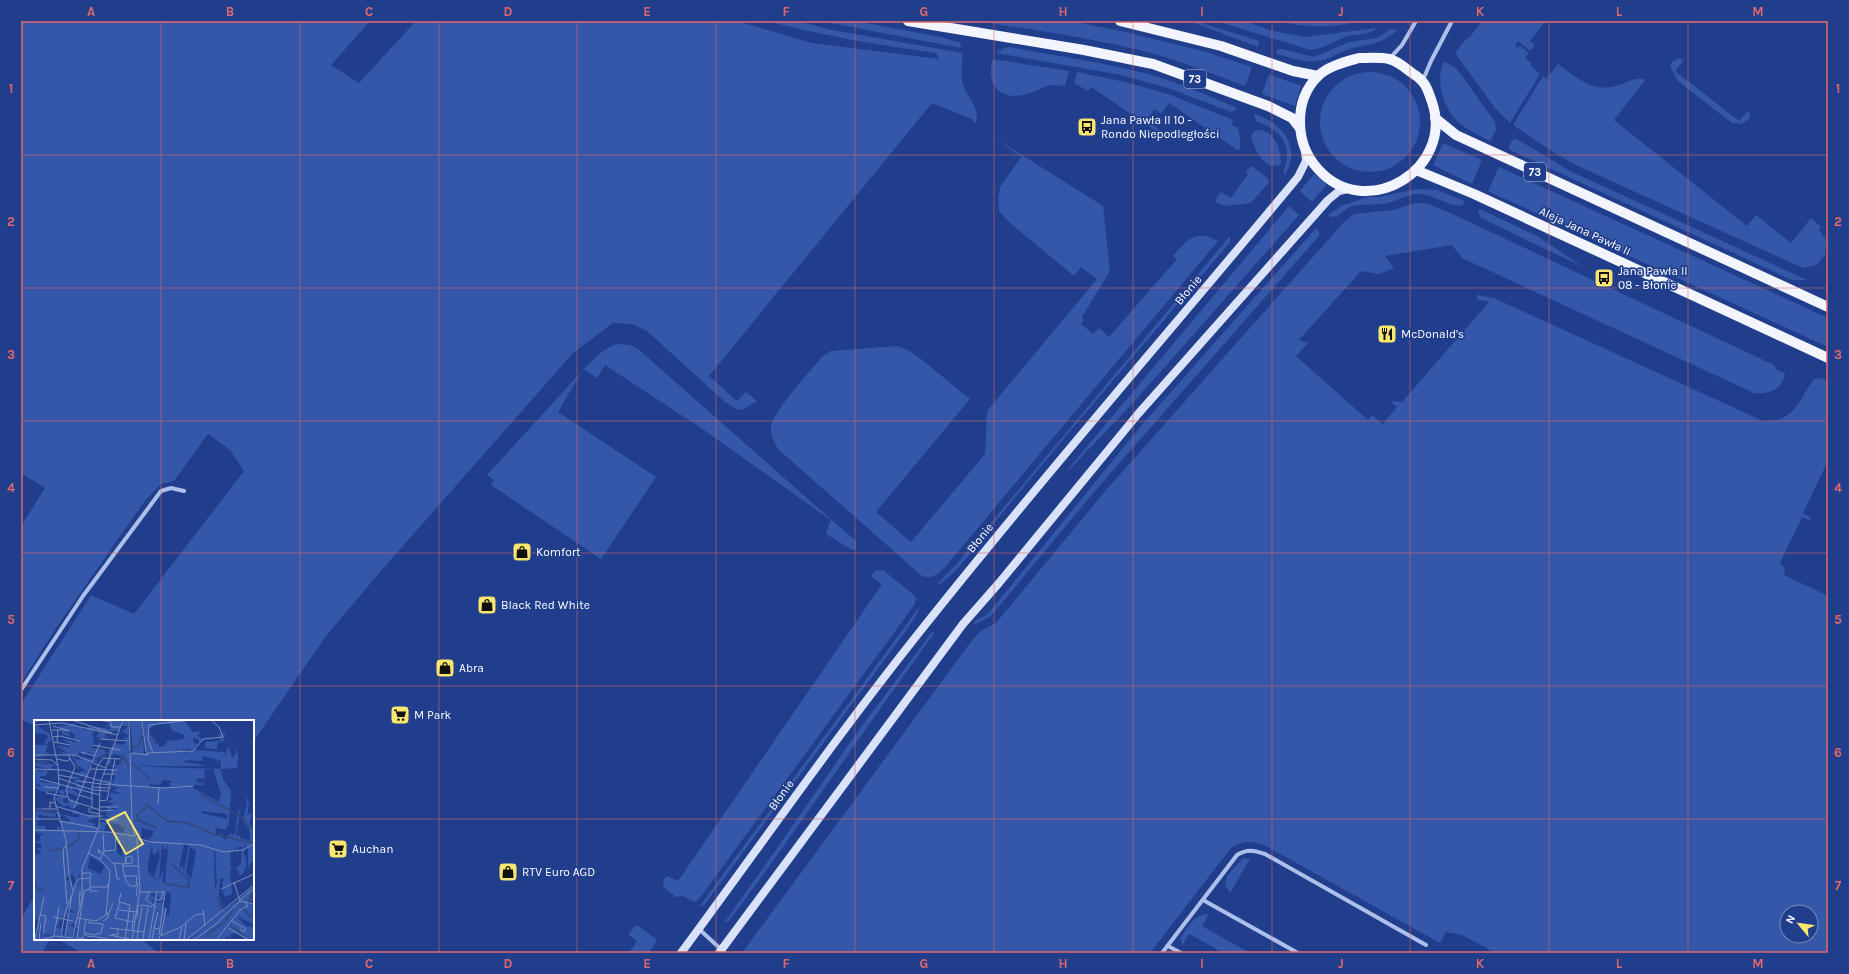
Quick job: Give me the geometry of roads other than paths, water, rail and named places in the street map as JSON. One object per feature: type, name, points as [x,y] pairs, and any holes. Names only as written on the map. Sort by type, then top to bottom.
[{"type":"main road","name":"73","points":[[908,21],[1084,50],[1153,64],[1268,106],[1292,118],[1300,127]]},
{"type":"main road","points":[[1120,21],[1221,46],[1293,71],[1318,76]]},
{"type":"main road","points":[[1359,58],[1389,59],[1400,64],[1423,80],[1435,109],[1435,118],[1433,143],[1426,158],[1416,170],[1402,182],[1385,189],[1366,191],[1348,189],[1334,183],[1322,174],[1312,163],[1305,150],[1300,127],[1301,109],[1307,92],[1318,76],[1335,65],[1359,58]]},
{"type":"main road","name":"73","points":[[1435,118],[1456,136],[1828,307]]},
{"type":"main road","name":"Błonie","points":[[681,953],[874,690],[923,626],[1298,177],[1306,161],[1305,150]]},
{"type":"main road","name":"Aleja Jana Pawła II","points":[[1416,170],[1474,194],[1828,358]]},
{"type":"main road","points":[[722,952],[963,624],[999,583],[1143,408],[1328,200],[1339,191],[1348,189]]},
{"type":"street","points":[[1389,59],[1402,44],[1416,21]]},
{"type":"street","points":[[1423,80],[1431,61],[1452,21]]},
{"type":"street","points":[[21,690],[83,596],[161,491],[171,488],[184,491]]},
{"type":"street","points":[[1162,953],[1237,856],[1244,851],[1252,850],[1264,854],[1426,945]]},
{"type":"street","points":[[1203,900],[1298,953]]},
{"type":"street","points":[[699,929],[722,952]]},
{"type":"street","points":[[1168,946],[1181,953]]},
{"type":"place","name":"Jana Pawła II 10 - Rondo Niepodległości","points":[[1087,127]]},
{"type":"place","name":"Jana Pawła II 08 - Błonie","points":[[1604,278]]},
{"type":"place","name":"McDonald's","points":[[1387,334]]},
{"type":"place","name":"Komfort","points":[[522,552]]},
{"type":"place","name":"Black Red White","points":[[487,605]]},
{"type":"place","name":"Abra","points":[[445,668]]},
{"type":"place","name":"M Park","points":[[400,715]]},
{"type":"place","name":"Auchan","points":[[338,849]]},
{"type":"place","name":"RTV Euro AGD","points":[[508,872]]}]
